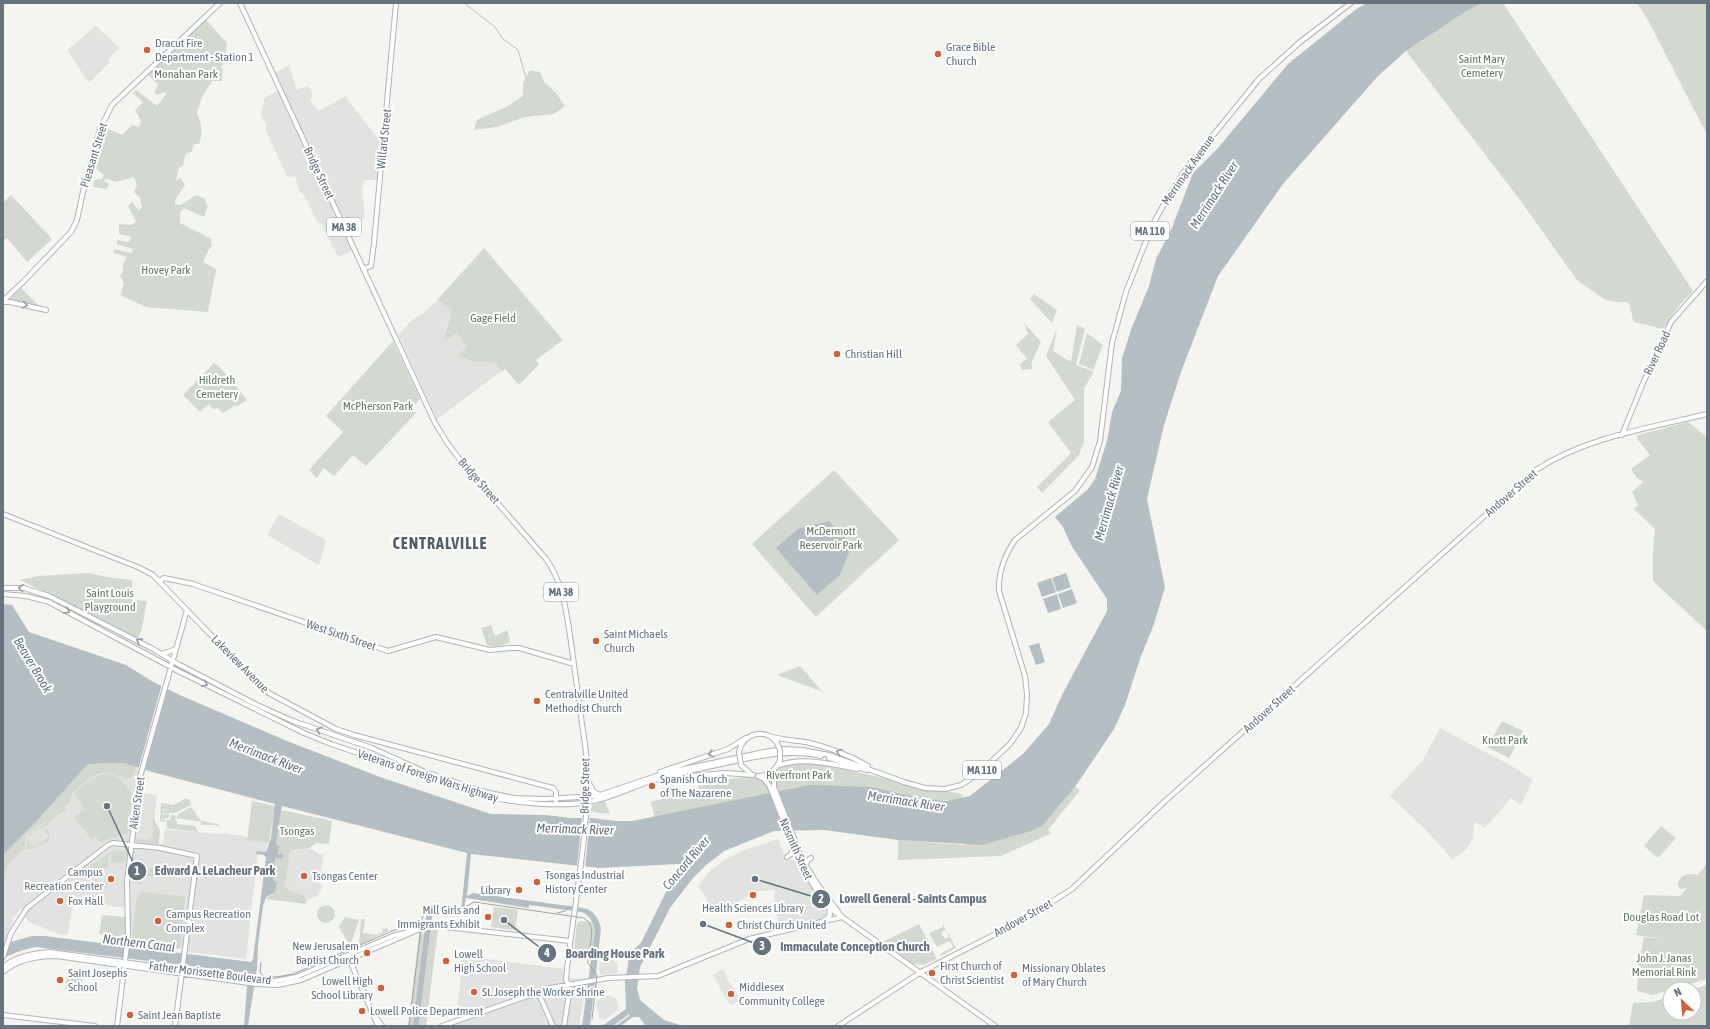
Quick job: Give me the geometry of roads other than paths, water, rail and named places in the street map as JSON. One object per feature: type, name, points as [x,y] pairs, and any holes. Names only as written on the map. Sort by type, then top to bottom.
[{"type":"main road","name":"Pleasant Street","points":[[3,302],[71,232],[77,220],[100,129],[112,105],[220,3]]},
{"type":"main road","name":"Bridge Street","points":[[240,3],[432,416],[448,444],[552,568],[558,582],[565,605],[574,664],[586,753],[588,781],[581,868],[570,941],[566,980],[570,988],[564,1026]]},
{"type":"main road","name":"Willard Street","points":[[363,269],[371,266],[374,243],[396,3]]},
{"type":"main road","name":"Merrimack Avenue","points":[[1049,512],[1075,491],[1092,467],[1100,441],[1112,343],[1126,292],[1152,226],[1169,195],[1188,166],[1259,79],[1300,42],[1351,3]]},
{"type":"main road","name":"River Road","points":[[1622,435],[1643,383],[1671,322],[1707,280]]},
{"type":"main road","points":[[3,302],[10,302],[46,310]]},
{"type":"main road","name":"Andover Street","points":[[838,1026],[920,972],[1023,920],[1072,889],[1164,802],[1522,481],[1554,459],[1586,446],[1622,435],[1707,414]]},
{"type":"main road","name":"Veterans of Foreign Wars Highway","points":[[171,666],[290,726],[332,744],[491,798],[512,802],[587,800],[607,797],[656,779],[765,755],[789,752],[822,756],[914,785],[930,789],[945,789],[966,783],[1006,749],[1016,736],[1024,718],[1027,702],[1027,689],[1023,670],[999,591],[999,581],[1002,566],[1009,549],[1015,540],[1049,512]]},
{"type":"main road","name":"Lakeview Avenue","points":[[3,514],[140,568],[159,581],[265,691],[336,729],[553,788],[555,790],[556,801]]},
{"type":"main road","name":"West Sixth Street","points":[[159,581],[164,578],[193,584],[388,651],[436,637],[490,650],[519,648],[574,664]]},
{"type":"main road","points":[[3,588],[24,588],[43,593],[173,661]]},
{"type":"main road","points":[[3,594],[26,596],[49,602],[171,666]]},
{"type":"main road","name":"Aiken Street","points":[[117,1026],[127,945],[128,926],[126,893],[141,773],[187,610]]},
{"type":"main road","points":[[162,654],[176,649]]},
{"type":"main road","name":"Veterans of Foreign Wars Highway","points":[[173,661],[270,712],[372,748],[425,772],[489,794],[556,801]]},
{"type":"main road","name":"MA 110","points":[[746,738],[757,734],[826,748],[851,757],[886,776]]},
{"type":"main road","points":[[332,744],[330,738],[335,735]]},
{"type":"main road","points":[[656,779],[721,773],[765,775],[774,770],[780,760],[780,750],[777,743],[769,736]]},
{"type":"main road","points":[[746,738],[742,743],[739,752],[741,765],[748,772],[756,775]]},
{"type":"main road","points":[[643,780],[673,767],[730,748],[746,738]]},
{"type":"main road","points":[[360,753],[363,749],[362,745]]},
{"type":"main road","name":"Veterans of Foreign Wars Highway","points":[[587,800],[643,780],[681,769],[764,752],[790,749],[829,755],[886,776]]},
{"type":"main road","name":"MA 110","points":[[777,766],[791,762],[814,762],[886,776]]},
{"type":"main road","name":"Nesmith Street","points":[[772,788],[774,770]]},
{"type":"main road","name":"Nesmith Street","points":[[756,775],[766,781],[772,788],[792,840],[806,867],[821,890],[842,917]]},
{"type":"main road","points":[[588,781],[593,791],[602,795]]},
{"type":"main road","name":"Nesmith Street","points":[[792,840],[794,848],[810,881],[829,906],[842,917],[995,1026]]},
{"type":"main road","points":[[3,957],[13,929],[29,905],[110,843],[160,848],[197,856],[175,1026]]},
{"type":"main road","points":[[787,857],[792,854],[794,848]]},
{"type":"main road","points":[[806,867],[807,861],[811,858]]},
{"type":"main road","points":[[823,921],[828,918],[830,914],[829,906]]},
{"type":"main road","points":[[442,1026],[538,992],[568,984],[662,975],[749,939],[842,917]]},
{"type":"main road","name":"Father Morissette Boulevard","points":[[3,967],[12,960],[50,952],[182,970],[255,982],[275,981],[296,977],[415,931],[433,926],[441,925],[570,941]]},
{"type":"main road","name":"Father Morissette Boulevard","points":[[3,972],[19,962],[46,956],[125,962]]},
{"type":"main road","points":[[348,957],[375,1017],[377,1025]]},
{"type":"main road","points":[[538,992],[553,1026]]},
{"type":"main road","points":[[3,1015],[95,1026]]},
{"type":"main road","points":[[375,1017],[382,1026]]},
{"type":"water","points":[[1367,3],[1482,3],[1465,12],[1406,51],[1378,76],[1283,184],[1218,276],[1181,372],[1164,425],[1147,499],[1165,587],[1154,624],[1141,656],[1125,705],[1114,729],[1075,787],[1042,826],[1034,830],[982,845],[898,840],[824,830],[774,831],[724,851],[693,878],[670,908],[640,967],[637,988],[640,1000],[664,1020],[680,1025],[696,1026],[645,1025],[639,1017],[631,1017],[629,1014],[613,1026],[597,1026],[605,1024],[626,1009],[625,982],[629,949],[634,949],[641,943],[666,892],[680,874],[683,865],[599,868],[471,854],[467,896],[473,893],[583,908],[595,915],[601,928],[590,1026],[582,1026],[595,931],[593,922],[587,915],[582,912],[529,905],[529,908],[466,898],[464,910],[461,913],[458,913],[461,911],[467,853],[282,806],[276,844],[279,846],[278,854],[283,854],[283,858],[275,858],[273,880],[277,883],[275,892],[266,897],[263,906],[258,945],[257,968],[248,1026],[244,1026],[248,973],[35,947],[3,958],[3,944],[32,936],[45,936],[251,962],[253,959],[266,857],[264,855],[256,854],[257,851],[266,852],[271,838],[275,804],[123,763],[88,764],[33,825],[3,855],[3,604],[12,605],[29,632],[126,665],[155,683],[182,696],[287,741],[380,777],[491,814],[546,815],[570,818],[632,821],[810,785],[871,787],[923,799],[947,801],[970,796],[1023,754],[1049,724],[1063,693],[1107,611],[1107,599],[1071,545],[1063,527],[1055,517],[1088,489],[1095,479],[1107,441],[1112,412],[1121,391],[1122,358],[1132,327],[1149,286],[1156,259],[1171,230],[1193,173],[1218,148],[1288,64],[1355,10]]},
{"type":"water","points":[[829,521],[852,545],[840,575],[817,595],[776,548],[798,529]]},
{"type":"water","points":[[1066,573],[1071,587],[1057,592],[1052,578]]},
{"type":"water","points":[[1051,578],[1056,592],[1042,597],[1037,583]]},
{"type":"water","points":[[1072,589],[1077,603],[1063,608],[1058,594]]},
{"type":"water","points":[[1057,594],[1061,609],[1048,613],[1043,599]]},
{"type":"water","points":[[1039,643],[1045,662],[1036,665],[1029,646]]},
{"type":"water","points":[[431,910],[458,913],[435,913],[432,917],[419,1022],[418,1026],[413,1026],[427,911]]},
{"type":"waterway","points":[[464,3],[495,27],[502,38],[518,50],[526,78]]},
{"type":"waterway","points":[[618,1026],[633,1015]]},
{"type":"tram line","points":[[420,937],[422,918],[427,910],[458,911],[474,902],[584,918],[591,927],[592,933],[588,963],[597,975],[592,1019]]},
{"type":"tram line","points":[[557,913],[565,911],[570,906]]},
{"type":"tram line","points":[[261,963],[260,972],[263,976],[277,977],[293,974],[392,931],[404,927],[415,926],[420,930],[420,937],[409,1026]]},
{"type":"place","name":"Dracut Fire Department - Station 1","points":[[147,50]]},
{"type":"place","name":"Grace Bible Church","points":[[938,54]]},
{"type":"place","name":"Christian Hill","points":[[837,354]]},
{"type":"place","name":"Saint Michaels Church","points":[[596,641]]},
{"type":"place","name":"Centralville United Methodist Church","points":[[537,701]]},
{"type":"place","name":"Spanish Church of The Nazarene","points":[[652,786]]},
{"type":"place","name":"Edward A. LeLacheur Park","points":[[107,806]]},
{"type":"place","name":"Tsongas Center","points":[[304,876]]},
{"type":"place","name":"Campus Recreation Center","points":[[111,879]]},
{"type":"place","name":"Lowell General - Saints Campus","points":[[755,879]]},
{"type":"place","name":"Tsongas Industrial History Center","points":[[537,882]]},
{"type":"place","name":"Library","points":[[519,890]]},
{"type":"place","name":"Health Sciences Library","points":[[753,895]]},
{"type":"place","name":"Fox Hall","points":[[60,901]]},
{"type":"place","name":"Mill Girls and Immigrants Exhibit","points":[[488,917]]},
{"type":"place","name":"Boarding House Park","points":[[504,920]]},
{"type":"place","name":"Campus Recreation Complex","points":[[158,921]]},
{"type":"place","name":"Immaculate Conception Church","points":[[703,924]]},
{"type":"place","name":"Christ Church United","points":[[729,925]]},
{"type":"place","name":"New Jerusalem Baptist Church","points":[[367,953]]},
{"type":"place","name":"Lowell High School","points":[[446,961]]},
{"type":"place","name":"First Church of Christ Scientist","points":[[932,973]]},
{"type":"place","name":"Missionary Oblates of Mary Church","points":[[1014,975]]},
{"type":"place","name":"Saint Josephs School","points":[[60,980]]},
{"type":"place","name":"Lowell High School Library","points":[[381,988]]},
{"type":"place","name":"St. Joseph the Worker Shrine","points":[[474,992]]},
{"type":"place","name":"Middlesex Community College","points":[[731,994]]},
{"type":"place","name":"Lowell Police Department","points":[[362,1011]]},
{"type":"place","name":"Saint Jean Baptiste","points":[[130,1015]]},
{"type":"district","name":"CENTRALVILLE","points":[[440,543]]},
{"type":"park label","name":"Saint Mary Cemetery","points":[[1482,66]]},
{"type":"park label","name":"Monahan Park","points":[[186,74]]},
{"type":"park label","name":"Hovey Park","points":[[166,270]]},
{"type":"park label","name":"Gage Field","points":[[493,318]]},
{"type":"park label","name":"Hildreth Cemetery","points":[[217,387]]},
{"type":"park label","name":"McPherson Park","points":[[378,406]]},
{"type":"park label","name":"McDermott Reservoir Park","points":[[831,538]]},
{"type":"park label","name":"Saint Louis Playground","points":[[110,600]]},
{"type":"park label","name":"Knott Park","points":[[1505,740]]},
{"type":"park label","name":"Riverfront Park","points":[[799,775]]},
{"type":"park label","name":"Tsongas","points":[[297,831]]},
{"type":"park label","name":"Douglas Road Lot","points":[[1661,917]]},
{"type":"park label","name":"John J. Janas Memorial Rink","points":[[1664,965]]},
{"type":"water label","name":"Merrimack River","points":[[1214,195]]},
{"type":"water label","name":"Merrimack River","points":[[1109,503]]},
{"type":"water label","name":"Beaver Brook","points":[[33,665]]},
{"type":"water label","name":"Merrimack River","points":[[266,756]]},
{"type":"water label","name":"Merrimack River","points":[[906,801]]},
{"type":"water label","name":"Merrimack River","points":[[575,829]]},
{"type":"water label","name":"Concord River","points":[[686,863]]},
{"type":"water label","name":"Northern Canal","points":[[139,943]]}]
